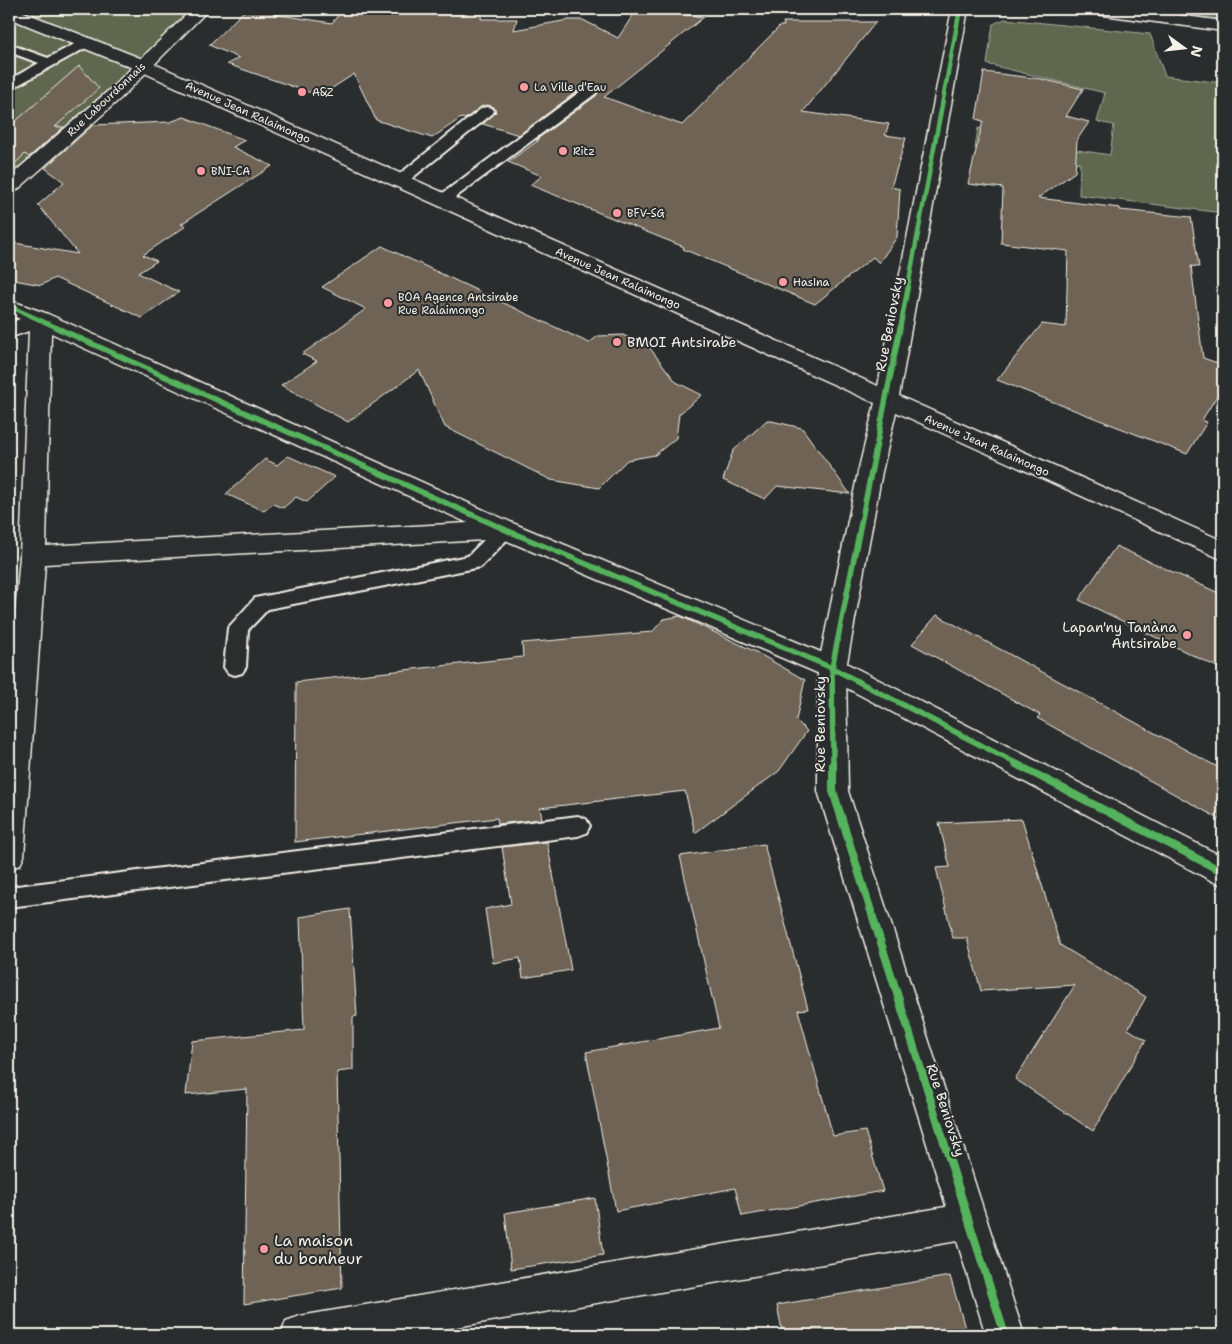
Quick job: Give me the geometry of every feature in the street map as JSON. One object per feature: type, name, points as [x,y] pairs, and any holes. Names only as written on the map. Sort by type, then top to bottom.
[{"type":"street","name":"Rue Labourdonnais","points":[[9,187],[114,95],[201,9]]},
{"type":"street","name":"Rue Beniovsky","points":[[960,9],[887,400],[870,472],[832,668],[833,792],[1005,1335]]},
{"type":"street","points":[[1096,9],[1223,26]]},
{"type":"street","name":"Avenue Jean Ralaimongo","points":[[9,12],[144,66],[444,199],[1223,551]]},
{"type":"street","points":[[9,306],[506,530],[832,668],[1223,872]]},
{"type":"street","points":[[9,330],[40,319]]},
{"type":"street","points":[[9,856],[33,556],[40,319]]},
{"type":"street","points":[[33,556],[506,530]]},
{"type":"street","points":[[300,1335],[969,1221]]},
{"type":"lane","points":[[9,86],[86,42]]},
{"type":"lane","points":[[9,48],[50,63]]},
{"type":"lane","points":[[444,199],[590,91]]},
{"type":"lane","points":[[401,180],[487,112]]},
{"type":"lane","points":[[235,667],[238,628],[262,602],[474,562],[506,530]]},
{"type":"lane","points":[[9,898],[578,826]]},
{"type":"green space","points":[[9,9],[201,9],[144,66],[9,185]]},
{"type":"green space","points":[[1096,9],[1223,9],[1223,26]]},
{"type":"green space","points":[[1005,19],[1150,34],[1165,76],[1223,83],[1223,213],[1079,195],[1080,163],[975,149],[978,128],[1077,150],[1110,155],[1114,125],[1097,122],[1105,93],[987,64],[993,24]]},
{"type":"green space","points":[[29,596],[9,718],[9,599]]},
{"type":"building","points":[[246,9],[274,9],[273,14],[332,23],[343,9],[482,9],[481,19],[517,19],[514,30],[568,20],[583,20],[618,38],[637,9],[682,9],[679,14],[704,17],[604,97],[682,125],[780,26],[784,26],[783,22],[876,22],[803,112],[889,124],[885,135],[906,138],[891,187],[900,189],[897,237],[879,263],[873,257],[815,304],[683,249],[684,247],[530,185],[542,176],[508,162],[596,96],[599,90],[595,86],[584,86],[519,135],[483,124],[496,112],[494,107],[487,105],[481,107],[465,119],[461,118],[432,138],[376,120],[354,74],[320,96],[227,64],[239,58],[209,45]]},
{"type":"building","points":[[79,66],[99,88],[55,127],[64,127],[29,157],[25,154],[9,169],[9,127]]},
{"type":"building","points":[[984,72],[1041,79],[1083,89],[1066,116],[1089,122],[1077,140],[1075,172],[1038,198],[1120,208],[1120,210],[1191,217],[1199,267],[1191,266],[1203,358],[1223,365],[1223,386],[1202,420],[1207,422],[1187,454],[997,380],[1042,324],[1066,327],[1068,251],[1001,243],[1003,188],[968,184],[983,121],[976,119]]},
{"type":"building","points":[[184,117],[245,140],[233,147],[272,166],[181,224],[186,226],[143,255],[157,261],[138,273],[179,292],[142,318],[55,278],[41,285],[9,279],[9,242],[78,254],[38,205],[64,182],[45,168],[93,125],[170,122]]},
{"type":"building","points":[[382,246],[589,343],[598,336],[623,335],[649,347],[676,382],[702,395],[679,414],[676,438],[655,455],[627,460],[599,488],[551,480],[445,427],[419,370],[348,422],[281,385],[317,361],[302,354],[366,309],[322,287]]},
{"type":"building","points":[[767,420],[802,428],[850,494],[777,486],[765,499],[723,480],[733,451]]},
{"type":"building","points":[[288,456],[335,477],[307,502],[296,497],[283,508],[273,504],[264,511],[226,494],[265,459],[277,465]]},
{"type":"building","name":"Lapan'ny Tanàna Antsirabe","points":[[1116,546],[1223,595],[1223,670],[1079,600]]},
{"type":"building","points":[[937,615],[1223,770],[1223,821],[1037,718],[1040,715],[912,644]]},
{"type":"building","points":[[680,616],[756,652],[805,680],[796,720],[807,731],[779,771],[695,833],[685,791],[540,808],[542,819],[498,824],[497,818],[295,842],[296,682],[523,657],[522,643],[652,632],[664,619]]},
{"type":"building","points":[[1022,819],[1060,945],[1146,997],[1128,1029],[1146,1040],[1093,1131],[1015,1079],[1075,985],[981,991],[967,938],[953,938],[936,868],[950,867],[939,823]]},
{"type":"building","points":[[547,842],[571,970],[523,978],[520,958],[493,963],[485,909],[511,904],[502,847]]},
{"type":"building","points":[[764,844],[808,1009],[798,1010],[833,1136],[865,1131],[883,1191],[742,1216],[735,1188],[616,1211],[586,1052],[719,1028],[680,856]]},
{"type":"building","points":[[350,909],[357,1016],[353,1017],[353,1070],[337,1072],[342,1288],[244,1304],[247,1089],[186,1095],[192,1041],[304,1030],[300,917]]},
{"type":"building","points":[[595,1198],[603,1255],[511,1269],[505,1213]]},
{"type":"building","points":[[950,1276],[967,1335],[783,1335],[777,1305]]},
{"type":"cycle path","points":[[960,9],[887,400],[870,472],[832,668],[833,791],[1005,1335]]},
{"type":"cycle path","points":[[9,306],[506,530],[832,668],[1223,872]]},
{"type":"place","name":"La Ville d'Eau","points":[[524,87]]},
{"type":"place","name":"A&Z","points":[[302,92]]},
{"type":"place","name":"Ritz","points":[[563,151]]},
{"type":"place","name":"BNI-CA","points":[[201,171]]},
{"type":"place","name":"BFV-SG","points":[[617,213]]},
{"type":"place","name":"Hasina","points":[[783,282]]},
{"type":"place","name":"BOA Agence Antsirabe Rue Ralaimongo","points":[[388,303]]},
{"type":"place","name":"BMOI Antsirabe","points":[[617,342]]},
{"type":"place","name":"Lapan'ny Tanàna Antsirabe","points":[[1187,635]]},
{"type":"place","name":"La maison du bonheur","points":[[264,1249]]}]
